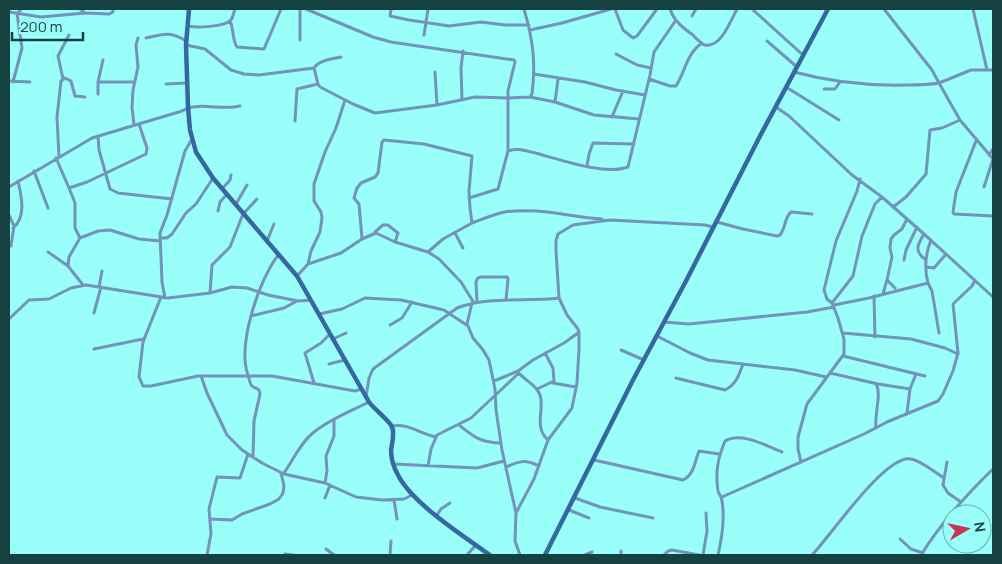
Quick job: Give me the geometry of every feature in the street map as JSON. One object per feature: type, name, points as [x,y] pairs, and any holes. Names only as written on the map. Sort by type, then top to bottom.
[{"type":"main road","points":[[189,9],[186,43],[188,114],[192,139],[200,160],[222,189],[297,276],[369,402],[392,426],[394,433],[391,451],[393,464],[404,486],[412,496],[490,555]]},
{"type":"main road","points":[[545,555],[644,360],[828,9]]},
{"type":"street","points":[[21,9],[17,14],[22,48],[11,82],[30,82]]},
{"type":"street","points":[[80,9],[85,13]]},
{"type":"street","points":[[9,12],[41,17],[85,13],[111,14],[113,9]]},
{"type":"street","points":[[234,9],[230,21],[234,30],[235,45],[261,50],[265,47],[281,9]]},
{"type":"street","points":[[300,9],[300,40]]},
{"type":"street","points":[[306,9],[382,40],[514,60],[508,98],[508,151],[498,189],[469,198]]},
{"type":"street","points":[[390,9],[390,16],[449,26],[482,22],[530,28],[562,23],[611,9]]},
{"type":"street","points":[[424,35],[428,9]]},
{"type":"street","points":[[524,9],[530,28],[534,55],[534,74],[532,94],[530,96]]},
{"type":"street","points":[[616,9],[623,30],[633,38],[637,36],[657,9]]},
{"type":"street","points":[[670,9],[676,20],[702,43],[707,45],[720,40],[737,9]]},
{"type":"street","points":[[692,16],[696,9]]},
{"type":"street","points":[[752,9],[803,56]]},
{"type":"street","points":[[884,9],[932,70],[960,120],[993,159],[984,187]]},
{"type":"street","points":[[973,9],[987,70]]},
{"type":"street","points":[[508,151],[520,149],[587,166],[626,168],[629,164],[634,144],[649,79],[652,56],[655,48],[676,20]]},
{"type":"street","points":[[188,26],[199,27],[230,21]]},
{"type":"street","points":[[146,38],[172,34],[186,43],[205,50],[231,70],[244,74],[259,75],[314,68],[323,62],[341,57]]},
{"type":"street","points":[[69,36],[58,56],[63,79],[61,81],[57,117],[58,158],[75,203],[75,228],[80,238]]},
{"type":"street","points":[[134,125],[132,107],[138,67],[136,45],[138,38]]},
{"type":"street","points":[[767,41],[796,69],[816,78],[840,82],[884,86],[938,83],[971,70],[993,70]]},
{"type":"street","points":[[649,79],[670,86],[676,86],[691,54],[702,43]]},
{"type":"street","points":[[462,100],[461,68],[463,51]]},
{"type":"street","points":[[616,54],[637,66],[651,68]]},
{"type":"street","points":[[98,94],[98,82],[103,60]]},
{"type":"street","points":[[314,68],[318,84],[327,91],[376,114],[475,97],[508,98],[530,96],[582,111],[612,117],[639,119]]},
{"type":"street","points":[[435,72],[437,105]]},
{"type":"street","points":[[534,74],[645,94]]},
{"type":"street","points":[[63,79],[66,78],[73,83],[76,97],[85,97]]},
{"type":"street","points":[[555,102],[558,79]]},
{"type":"street","points":[[98,82],[135,82]]},
{"type":"street","points":[[824,89],[835,89],[840,82]]},
{"type":"street","points":[[166,84],[187,83]]},
{"type":"street","points":[[295,122],[297,89],[318,84]]},
{"type":"street","points":[[786,88],[839,120]]},
{"type":"street","points":[[612,117],[623,91]]},
{"type":"street","points":[[308,264],[311,251],[320,232],[322,218],[321,212],[314,201],[314,184],[345,100]]},
{"type":"street","points":[[9,187],[98,136],[182,111],[188,107],[227,108],[240,106]]},
{"type":"street","points":[[776,107],[789,116],[852,175],[860,179],[917,227],[993,297]]},
{"type":"street","points":[[182,111],[188,114]]},
{"type":"street","points":[[893,206],[906,197],[926,174],[930,130],[942,128],[960,120]]},
{"type":"street","points":[[69,188],[87,182],[146,154],[147,148],[138,124]]},
{"type":"street","points":[[98,136],[99,150],[110,189],[118,193],[172,199]]},
{"type":"street","points":[[192,139],[185,151],[172,199],[160,233],[163,298],[144,339],[139,377],[143,386],[201,376],[278,376],[355,391],[362,389]]},
{"type":"street","points":[[362,239],[358,204],[354,198],[361,183],[375,177],[378,172],[382,142],[384,140],[424,144],[472,156],[469,198],[472,223]]},
{"type":"street","points":[[976,141],[958,185],[952,212],[954,214],[981,217],[993,216]]},
{"type":"street","points":[[587,166],[588,154],[593,143],[634,144]]},
{"type":"street","points":[[989,155],[993,149]]},
{"type":"street","points":[[34,172],[48,208]]},
{"type":"street","points":[[222,189],[230,180],[231,175]]},
{"type":"street","points":[[68,266],[69,257],[80,238],[98,231],[110,230],[139,239],[160,240],[167,238],[172,234],[186,213],[196,204],[213,178]]},
{"type":"street","points":[[801,462],[798,449],[802,418],[810,399],[843,356],[845,347],[843,333],[833,305],[827,299],[824,290],[836,241],[858,191],[860,179]]},
{"type":"street","points":[[14,228],[20,221],[22,197],[18,181]]},
{"type":"street","points":[[236,204],[247,185]]},
{"type":"street","points":[[218,211],[220,202],[227,194]]},
{"type":"street","points":[[833,305],[853,276],[862,236],[875,204],[882,197]]},
{"type":"street","points":[[210,293],[212,265],[230,247],[243,214],[257,199]]},
{"type":"street","points":[[428,252],[443,239],[472,223],[495,214],[519,211],[610,220],[714,227]]},
{"type":"street","points":[[717,222],[744,230],[780,236],[788,214],[791,212],[812,214]]},
{"type":"street","points":[[9,215],[14,228],[11,246]]},
{"type":"street","points":[[516,513],[539,466],[548,440],[572,408],[576,388],[579,349],[578,329],[567,315],[559,298],[556,251],[558,234],[573,226],[610,220]]},
{"type":"street","points":[[883,294],[892,257],[890,248],[892,239],[902,229],[907,220]]},
{"type":"street","points":[[267,241],[274,224]]},
{"type":"street","points":[[297,276],[308,264],[341,253],[374,233],[383,225],[388,225],[398,233],[394,242]]},
{"type":"street","points":[[904,260],[906,250],[917,227]]},
{"type":"street","points":[[374,233],[394,242],[428,252],[439,259],[461,282],[474,303]]},
{"type":"street","points":[[455,233],[463,248]]},
{"type":"street","points":[[924,234],[918,246],[920,256],[926,260]]},
{"type":"street","points":[[931,240],[926,253],[926,267],[939,332]]},
{"type":"street","points":[[48,252],[68,266],[83,285]]},
{"type":"street","points":[[254,458],[254,421],[260,394],[259,390],[252,386],[244,359],[251,316],[270,265],[279,254]]},
{"type":"street","points":[[926,267],[934,268],[946,254]]},
{"type":"street","points":[[94,313],[102,271]]},
{"type":"street","points":[[467,324],[474,303],[478,278],[507,277],[506,300]]},
{"type":"street","points":[[887,280],[895,288]]},
{"type":"street","points":[[722,497],[907,413],[938,401],[953,371],[958,354],[953,304],[972,286],[975,280]]},
{"type":"street","points":[[664,322],[688,324],[808,312],[928,283]]},
{"type":"street","points":[[9,319],[29,300],[48,300],[71,288],[83,285],[163,298],[210,293],[232,287],[247,288],[298,301],[311,300]]},
{"type":"street","points":[[874,296],[875,337]]},
{"type":"street","points":[[319,314],[342,309],[365,298],[412,302],[449,312],[467,324],[473,338],[488,356],[494,380],[496,410],[504,461],[516,513],[515,541],[520,555]]},
{"type":"street","points":[[366,397],[372,369],[449,312],[474,303],[559,298]]},
{"type":"street","points":[[251,316],[284,308],[298,301]]},
{"type":"street","points":[[390,325],[402,318],[412,302]]},
{"type":"street","points":[[428,466],[431,449],[436,437],[441,432],[459,425],[477,413],[518,372],[578,333]]},
{"type":"street","points":[[843,333],[911,339],[958,354]]},
{"type":"street","points":[[314,382],[305,353],[325,339],[346,334]]},
{"type":"street","points":[[657,336],[708,360],[794,370],[826,377]]},
{"type":"street","points":[[94,348],[144,339]]},
{"type":"street","points":[[621,350],[644,360]]},
{"type":"street","points":[[545,353],[554,371],[555,379],[552,383]]},
{"type":"street","points":[[843,356],[925,376]]},
{"type":"street","points":[[329,364],[345,360]]},
{"type":"street","points":[[676,378],[725,390],[738,378],[743,364]]},
{"type":"street","points":[[494,380],[518,372]]},
{"type":"street","points":[[518,372],[537,389],[541,400],[540,424],[544,436],[548,440]]},
{"type":"street","points":[[830,373],[876,384],[910,389]]},
{"type":"street","points":[[907,413],[910,389],[916,374]]},
{"type":"street","points":[[201,376],[227,435],[254,458],[282,473],[325,483],[356,497],[373,500],[394,500],[412,496]]},
{"type":"street","points":[[537,389],[552,383],[576,388]]},
{"type":"street","points":[[876,384],[879,390],[875,419],[876,428]]},
{"type":"street","points":[[210,519],[232,520],[279,499],[283,493],[284,486],[282,473],[310,436],[334,420],[369,402]]},
{"type":"street","points":[[325,483],[327,471],[326,456],[334,436],[334,420]]},
{"type":"street","points":[[459,425],[478,440],[501,442]]},
{"type":"street","points":[[392,426],[405,426],[436,437]]},
{"type":"street","points":[[718,555],[723,531],[722,497],[719,494],[716,477],[719,454],[725,441],[730,439],[760,442],[782,452]]},
{"type":"street","points":[[594,460],[683,480],[691,474],[699,451],[719,454]]},
{"type":"street","points":[[207,555],[211,534],[210,509],[217,477],[240,478],[248,454]]},
{"type":"street","points":[[812,555],[826,541],[854,503],[884,472],[897,462],[911,458],[944,478]]},
{"type":"street","points":[[393,464],[477,468],[504,461]]},
{"type":"street","points":[[506,466],[527,461],[539,466]]},
{"type":"street","points":[[947,462],[942,483],[945,490],[961,502]]},
{"type":"street","points":[[900,539],[911,549],[922,554],[938,530],[961,502],[993,469]]},
{"type":"street","points":[[988,474],[992,477]]},
{"type":"street","points":[[325,498],[330,485]]},
{"type":"street","points":[[575,498],[600,508],[653,518]]},
{"type":"street","points":[[394,500],[397,519]]},
{"type":"street","points":[[437,515],[441,509],[450,503]]},
{"type":"street","points":[[569,510],[589,518]]},
{"type":"street","points":[[703,555],[707,531],[706,513]]},
{"type":"street","points":[[390,555],[391,541]]},
{"type":"street","points":[[466,555],[476,545]]},
{"type":"street","points":[[326,549],[334,555]]},
{"type":"street","points":[[664,555],[672,550],[699,555]]},
{"type":"street","points":[[585,555],[592,552]]},
{"type":"street","points":[[285,554],[293,555]]}]
